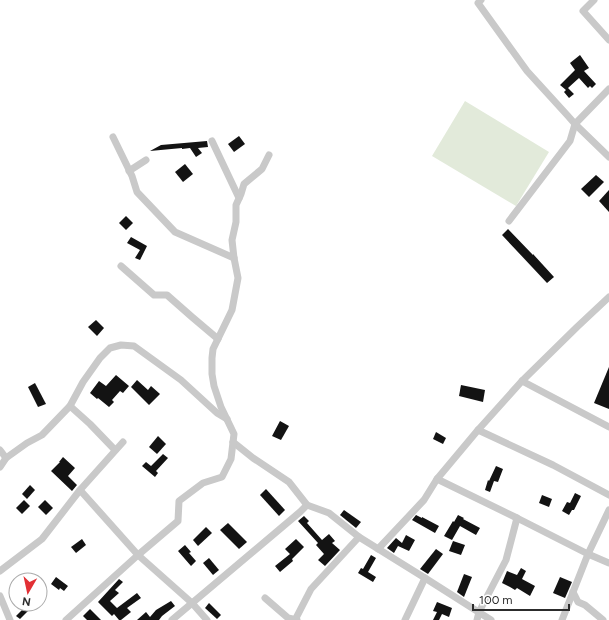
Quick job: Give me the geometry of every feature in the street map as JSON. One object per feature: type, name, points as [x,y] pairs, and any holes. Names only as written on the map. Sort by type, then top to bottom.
[{"type":"street","points":[[481,0],[478,3],[527,71],[575,124],[609,157]]},
{"type":"street","points":[[594,0],[583,11],[609,40]]},
{"type":"street","points":[[509,221],[570,141],[575,124],[609,89]]},
{"type":"street","points":[[113,136],[129,170],[137,192],[175,232],[234,258]]},
{"type":"street","points":[[212,141],[240,198]]},
{"type":"street","points":[[66,620],[178,521],[179,501],[203,483],[222,477],[232,459],[234,434],[221,407],[212,374],[212,358],[218,339],[232,310],[238,278],[232,240],[236,222],[236,205],[240,198],[244,184],[262,169],[270,155]]},
{"type":"street","points":[[129,170],[146,160]]},
{"type":"street","points":[[121,266],[154,295],[167,295],[218,339]]},
{"type":"street","points":[[378,549],[424,500],[437,479],[522,381],[609,298]]},
{"type":"street","points":[[0,467],[6,458],[27,443],[42,435],[70,406],[100,358],[110,348],[134,346],[181,380],[217,413],[227,419]]},
{"type":"street","points":[[522,381],[609,427]]},
{"type":"street","points":[[70,406],[115,450]]},
{"type":"street","points":[[478,430],[553,464],[609,495]]},
{"type":"street","points":[[0,571],[42,539],[80,490],[123,442]]},
{"type":"street","points":[[233,442],[288,482],[307,505],[329,513],[378,549],[492,620]]},
{"type":"street","points":[[0,450],[6,458]]},
{"type":"street","points":[[437,479],[609,563]]},
{"type":"street","points":[[80,490],[138,555],[192,603],[207,620]]},
{"type":"street","points":[[172,620],[307,505]]},
{"type":"street","points":[[562,620],[588,554],[609,510]]},
{"type":"street","points":[[476,620],[506,560],[517,518]]},
{"type":"street","points":[[266,598],[288,618],[296,620],[311,589],[360,537]]},
{"type":"street","points":[[406,620],[425,578]]},
{"type":"street","points":[[573,592],[578,602],[585,605],[603,620]]},
{"type":"street","points":[[0,596],[10,620]]},
{"type":"green space","points":[[465,101],[549,152],[516,206],[432,156]]},
{"type":"building","points":[[580,55],[589,68],[584,71],[596,84],[592,88],[590,86],[588,88],[579,78],[568,88],[574,94],[569,98],[564,92],[566,90],[560,85],[575,70],[570,63]]},
{"type":"building","points":[[239,136],[245,144],[234,152],[228,144]]},
{"type":"building","points":[[207,141],[208,147],[198,148],[202,153],[196,157],[190,148],[150,151],[161,145]]},
{"type":"building","points":[[185,164],[193,174],[183,182],[175,172]]},
{"type":"building","points":[[596,175],[604,182],[589,197],[581,189]]},
{"type":"building","points":[[609,190],[609,212],[599,201]]},
{"type":"building","points":[[126,216],[133,223],[126,230],[119,223]]},
{"type":"building","points":[[508,229],[554,277],[547,283],[502,235]]},
{"type":"building","points":[[131,237],[147,246],[140,260],[135,258],[140,250],[127,243]]},
{"type":"building","points":[[96,320],[104,328],[97,336],[88,327]]},
{"type":"building","points":[[609,367],[609,409],[594,403]]},
{"type":"building","points":[[116,375],[129,386],[123,393],[120,391],[112,400],[114,402],[109,407],[90,393],[99,381],[106,386]]},
{"type":"building","points":[[137,380],[148,390],[151,386],[160,394],[149,405],[131,387]]},
{"type":"building","points":[[35,383],[46,404],[38,407],[28,387]]},
{"type":"building","points":[[461,385],[485,390],[483,402],[459,396]]},
{"type":"building","points":[[280,421],[289,426],[281,440],[272,436]]},
{"type":"building","points":[[436,432],[446,438],[443,444],[433,439]]},
{"type":"building","points":[[158,436],[166,444],[157,454],[149,447]]},
{"type":"building","points":[[163,454],[168,458],[156,471],[158,473],[155,477],[142,466],[146,462],[151,466]]},
{"type":"building","points":[[63,457],[75,468],[68,476],[77,485],[72,491],[51,471]]},
{"type":"building","points":[[496,466],[503,469],[498,482],[494,481],[490,492],[485,490],[488,480],[489,481]]},
{"type":"building","points":[[30,485],[35,490],[27,499],[22,494]]},
{"type":"building","points":[[266,489],[285,510],[279,516],[260,495]]},
{"type":"building","points":[[575,493],[581,496],[574,510],[572,510],[569,515],[562,511],[567,502],[570,503]]},
{"type":"building","points":[[542,495],[552,499],[549,507],[539,503]]},
{"type":"building","points":[[24,500],[30,506],[22,514],[16,508]]},
{"type":"building","points":[[45,500],[53,508],[46,515],[38,507]]},
{"type":"building","points":[[344,510],[361,522],[356,528],[340,515]]},
{"type":"building","points":[[416,515],[439,526],[435,533],[412,520]]},
{"type":"building","points":[[458,515],[480,528],[476,535],[460,526],[452,540],[444,536]]},
{"type":"building","points":[[304,516],[309,521],[307,523],[322,540],[329,534],[335,541],[332,543],[340,550],[325,566],[318,560],[324,554],[316,545],[318,543],[298,521]]},
{"type":"building","points":[[228,523],[247,542],[239,549],[220,530]]},
{"type":"building","points":[[206,527],[212,533],[198,546],[193,540]]},
{"type":"building","points":[[406,535],[415,540],[409,551],[398,546],[394,553],[387,548],[396,538],[402,543]]},
{"type":"building","points":[[82,539],[86,545],[76,553],[71,547]]},
{"type":"building","points":[[296,539],[304,547],[292,559],[293,561],[280,572],[275,566],[290,554],[285,549]]},
{"type":"building","points":[[453,541],[465,545],[461,555],[449,551]]},
{"type":"building","points":[[185,545],[191,552],[189,553],[196,561],[191,566],[178,551]]},
{"type":"building","points":[[436,549],[443,554],[428,574],[420,569]]},
{"type":"building","points":[[371,555],[376,558],[368,572],[376,577],[373,582],[358,573],[361,568],[363,569]]},
{"type":"building","points":[[209,558],[219,570],[213,575],[203,563]]},
{"type":"building","points":[[521,568],[526,571],[522,579],[535,586],[530,596],[517,588],[515,590],[502,583],[507,571],[517,575]]},
{"type":"building","points":[[464,574],[472,577],[464,597],[457,592]]},
{"type":"building","points":[[56,577],[68,586],[64,591],[60,588],[59,590],[51,584]]},
{"type":"building","points":[[560,577],[572,582],[565,598],[553,593]]},
{"type":"building","points":[[119,579],[123,582],[115,590],[119,593],[110,601],[117,608],[137,593],[141,598],[127,608],[131,612],[121,620],[119,620],[114,614],[112,616],[98,602]]},
{"type":"building","points":[[171,601],[175,606],[159,620],[137,620],[146,612],[150,617],[156,610]]},
{"type":"building","points":[[437,602],[452,608],[449,617],[442,614],[439,620],[433,620],[437,612],[433,611]]},
{"type":"building","points":[[209,603],[221,615],[217,619],[205,608]]},
{"type":"building","points":[[90,609],[101,620],[87,620],[83,616]]},
{"type":"building","points":[[20,612],[27,612],[20,619],[16,616]]}]
